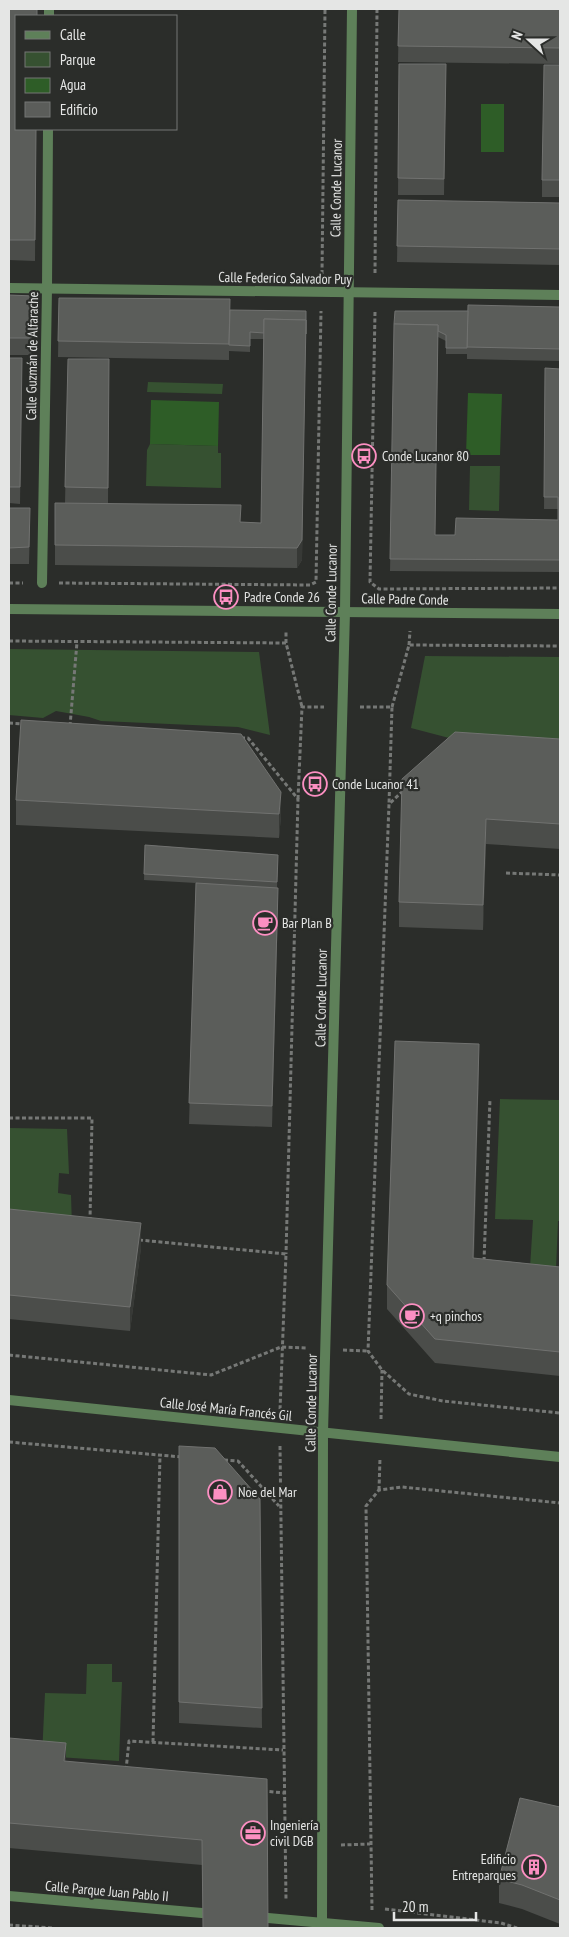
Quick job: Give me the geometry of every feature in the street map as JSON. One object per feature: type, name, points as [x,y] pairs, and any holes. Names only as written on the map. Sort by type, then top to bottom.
[{"type":"street","name":"Calle Conde Lucanor","points":[[322,1926],[323,1433],[345,612],[352,9]]},
{"type":"street","name":"Calle Guzmán de Alfarache","points":[[42,583],[48,130]]},
{"type":"street","name":"Calle Federico Salvador Puy","points":[[9,288],[560,295]]},
{"type":"street","name":"Calle Padre Conde","points":[[9,609],[560,614]]},
{"type":"street","name":"Calle José María Francés Gil","points":[[9,1400],[560,1457]]},
{"type":"street","name":"Calle Parque Juan Pablo II","points":[[9,1896],[202,1913]]},
{"type":"street","points":[[268,1918],[322,1926],[379,1928]]},
{"type":"path","points":[[42,583],[310,585],[316,582],[325,9]]},
{"type":"path","points":[[379,589],[560,588]]},
{"type":"path","points":[[9,642],[286,643],[302,707]]},
{"type":"path","points":[[61,726],[70,727],[77,642]]},
{"type":"path","points":[[392,707],[409,645],[560,646]]},
{"type":"path","points":[[9,723],[26,724]]},
{"type":"path","points":[[238,738],[248,738],[298,799],[286,1254],[281,1347],[279,1506],[286,1920]]},
{"type":"path","points":[[409,786],[389,804],[368,1351],[382,1370],[409,1394],[443,1401],[560,1413]]},
{"type":"path","points":[[506,873],[560,875]]},
{"type":"path","points":[[484,1266],[490,1099]]},
{"type":"path","points":[[9,1118],[92,1118],[90,1226]]},
{"type":"path","points":[[139,1240],[286,1254]]},
{"type":"path","points":[[9,1355],[211,1374],[281,1347]]},
{"type":"path","points":[[9,1442],[189,1458]]},
{"type":"path","points":[[153,1742],[160,1455]]},
{"type":"path","points":[[219,1460],[238,1461],[279,1506]]},
{"type":"path","points":[[372,1928],[366,1506],[380,1490],[402,1487],[560,1503]]},
{"type":"path","points":[[126,1774],[129,1740],[283,1750]]},
{"type":"path","points":[[116,1766],[126,1767]]},
{"type":"path","points":[[254,1790],[284,1793]]},
{"type":"path","points":[[372,1907],[501,1923],[517,1928]]},
{"type":"path","points":[[10,1926],[53,1928]]},
{"type":"green space","points":[[148,382],[223,384],[222,394],[147,392]]},
{"type":"green space","points":[[150,444],[218,446],[218,453],[221,453],[221,488],[146,486],[147,450]]},
{"type":"green space","points":[[470,466],[500,466],[499,511],[469,510]]},
{"type":"green space","points":[[9,649],[259,652],[270,735],[238,727],[101,721],[56,711],[43,718],[9,715]]},
{"type":"green space","points":[[425,656],[560,657],[560,747],[472,744],[411,728]]},
{"type":"green space","points":[[500,1099],[560,1100],[560,1221],[558,1221],[556,1269],[530,1268],[533,1220],[495,1219]]},
{"type":"green space","points":[[9,1128],[67,1129],[69,1174],[59,1173],[58,1193],[71,1195],[72,1227],[9,1221]]},
{"type":"green space","points":[[87,1664],[112,1664],[112,1682],[122,1682],[119,1761],[42,1756],[45,1693],[86,1694]]},
{"type":"water","points":[[481,104],[504,104],[504,152],[481,152]]},
{"type":"water","points":[[468,393],[502,394],[500,455],[466,455]]},
{"type":"water","points":[[151,400],[219,402],[218,446],[150,444]]},
{"type":"building","points":[[9,9],[37,9],[37,15],[15,15],[15,130],[36,130],[35,240],[9,240]]},
{"type":"building","points":[[399,9],[560,9],[560,48],[398,46]]},
{"type":"building","points":[[399,64],[446,64],[444,179],[398,178]]},
{"type":"building","points":[[544,65],[560,65],[560,180],[542,180]]},
{"type":"building","points":[[398,200],[560,203],[560,249],[397,246]]},
{"type":"building","points":[[9,295],[34,296],[34,338],[9,338]]},
{"type":"building","points":[[59,298],[230,299],[229,344],[58,341]]},
{"type":"building","points":[[468,305],[560,307],[560,349],[467,347]]},
{"type":"building","points":[[230,310],[306,311],[306,320],[264,319],[264,333],[250,332],[250,346],[229,345]]},
{"type":"building","points":[[395,311],[468,311],[467,348],[446,348],[446,335],[438,331],[438,325],[394,324]]},
{"type":"building","points":[[264,319],[306,320],[302,540],[297,548],[55,545],[55,503],[241,505],[240,522],[261,523]]},
{"type":"building","points":[[394,324],[438,325],[435,535],[455,535],[456,518],[558,520],[558,497],[544,497],[545,368],[560,369],[560,560],[390,559]]},
{"type":"building","points":[[9,358],[22,358],[20,487],[9,487]]},
{"type":"building","points":[[68,359],[109,359],[108,488],[65,487]]},
{"type":"building","points":[[9,508],[30,508],[29,547],[9,548]]},
{"type":"building","points":[[21,720],[241,734],[281,792],[279,814],[16,800]]},
{"type":"building","points":[[455,732],[560,739],[560,824],[486,819],[483,905],[399,902],[402,779]]},
{"type":"building","points":[[145,845],[278,855],[277,882],[144,874]]},
{"type":"building","points":[[196,883],[278,888],[272,1106],[189,1103]]},
{"type":"building","points":[[395,1041],[479,1044],[473,1258],[560,1267],[560,1352],[435,1339],[387,1285]]},
{"type":"building","points":[[9,1209],[141,1223],[130,1307],[9,1295]]},
{"type":"building","points":[[179,1446],[215,1448],[260,1499],[262,1708],[179,1702]]},
{"type":"building","points":[[9,1738],[66,1743],[64,1761],[267,1779],[268,1928],[203,1928],[202,1840],[9,1823]]},
{"type":"building","name":"Edificio Entreparques","points":[[520,1798],[560,1807],[560,1900],[522,1885],[499,1879]]},
{"type":"place","name":"Conde Lucanor 80","points":[[364,456]]},
{"type":"place","name":"Padre Conde 26","points":[[226,597]]},
{"type":"place","name":"Conde Lucanor 41","points":[[315,784]]},
{"type":"place","name":"Bar Plan B","points":[[265,923]]},
{"type":"place","name":"+q pinchos","points":[[412,1316]]},
{"type":"place","name":"Noe del Mar","points":[[220,1492]]},
{"type":"place","name":"Ingeniería civil DGB","points":[[253,1833]]},
{"type":"place","name":"Edificio Entreparques","points":[[534,1867]]}]
